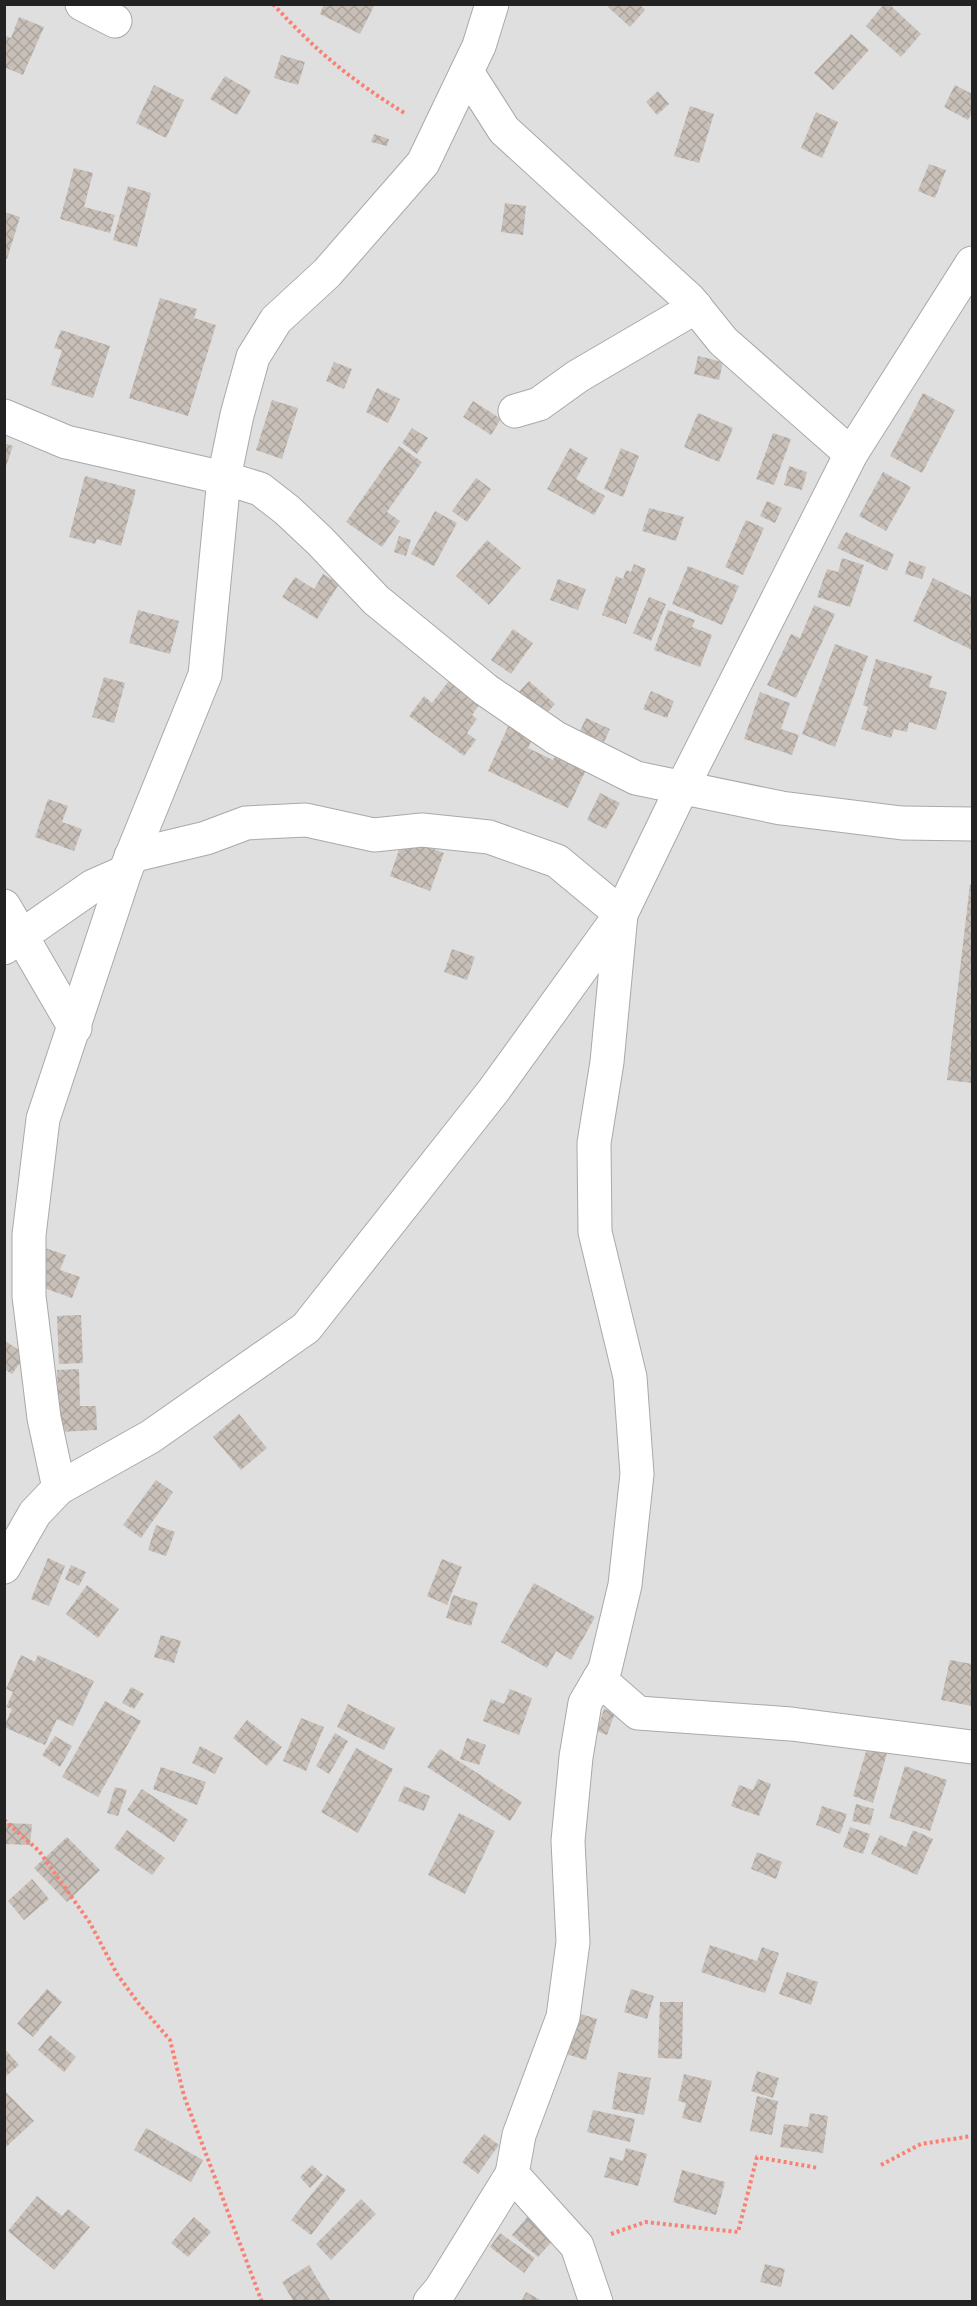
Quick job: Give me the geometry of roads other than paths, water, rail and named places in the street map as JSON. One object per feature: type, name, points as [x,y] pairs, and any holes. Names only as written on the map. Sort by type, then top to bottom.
[{"type":"street","points":[[82,4],[116,21]]},
{"type":"street","points":[[59,1488],[32,1338],[29,1296],[29,1235],[44,1119],[128,864],[205,675],[224,478],[237,415],[254,357],[276,320],[327,273],[380,216],[423,163],[479,46],[492,4]]},
{"type":"street","points":[[467,72],[504,130],[696,307],[723,341],[851,454]]},
{"type":"street","points":[[4,1567],[35,1513],[59,1488],[150,1437],[306,1328],[494,1090],[621,914],[851,454],[972,263]]},
{"type":"street","points":[[515,411],[538,404],[578,376],[696,307]]},
{"type":"street","points":[[4,416],[66,442],[224,478],[260,489],[287,510],[375,600],[486,690],[556,738],[636,778],[781,808],[902,823],[972,824]]},
{"type":"street","points":[[13,942],[128,864],[246,823],[306,820],[374,835],[422,830],[489,837],[557,861],[621,914]]},
{"type":"street","points":[[4,906],[13,942],[75,1028]]},
{"type":"street","points":[[430,2301],[441,2289],[512,2174],[519,2135],[563,2017],[573,1942],[568,1841],[570,1805],[585,1703],[605,1669],[625,1585],[637,1474],[630,1377],[595,1232],[594,1143],[608,1062],[621,914]]},
{"type":"street","points":[[599,1679],[638,1713],[790,1724],[972,1747]]},
{"type":"street","points":[[512,2174],[577,2247],[596,2301]]}]
